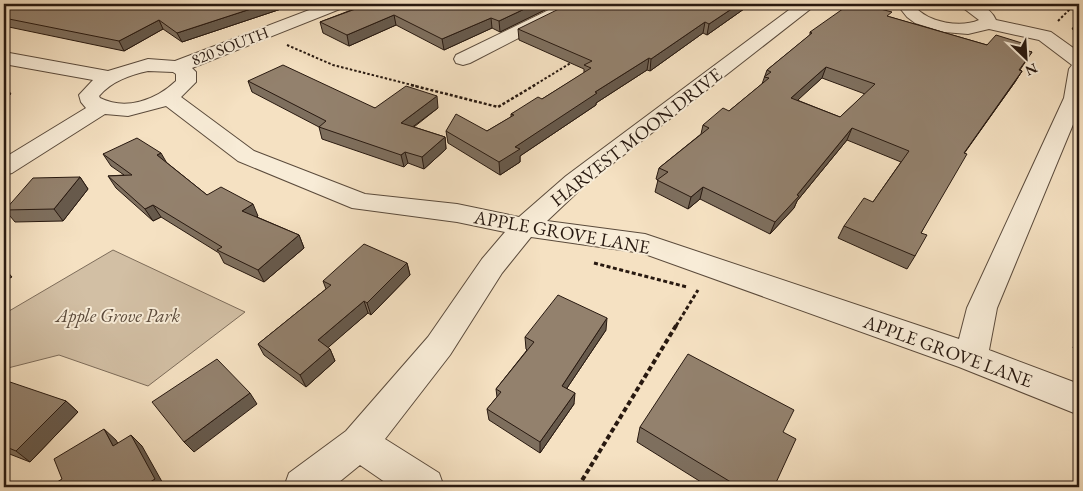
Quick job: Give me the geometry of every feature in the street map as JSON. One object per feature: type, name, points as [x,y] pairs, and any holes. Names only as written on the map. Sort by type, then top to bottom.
[{"type":"street","name":"820 SOUTH","points":[[177,66],[339,4]]},
{"type":"street","points":[[463,59],[572,4]]},
{"type":"street","name":"HARVEST MOON DRIVE","points":[[303,487],[359,443],[439,346],[492,266],[524,227],[575,181],[807,4]]},
{"type":"street","points":[[908,4],[909,11],[915,16],[936,25],[967,29],[987,23],[1045,36],[1079,61]]},
{"type":"street","points":[[966,4],[984,14],[988,19],[987,23]]},
{"type":"street","points":[[4,58],[109,76]]},
{"type":"street","points":[[148,65],[177,66],[186,72],[186,82],[180,90],[168,98],[134,109],[114,110],[100,108],[91,102],[89,95],[98,84],[109,76],[148,65]]},
{"type":"street","points":[[971,357],[982,308],[1074,98],[1079,69]]},
{"type":"street","name":"APPLE GROVE LANE","points":[[168,98],[246,156],[361,202],[457,213],[524,227],[645,244],[971,357],[1079,400]]},
{"type":"street","points":[[4,168],[100,108]]},
{"type":"street","points":[[359,443],[425,487]]},
{"type":"path","points":[[592,262],[707,293]]},
{"type":"path","points":[[578,487],[698,290]]},
{"type":"green space","name":"Apple Grove Park","points":[[113,250],[245,312],[148,386],[59,355],[4,369],[4,314]]},
{"type":"building","points":[[4,4],[266,4],[177,33],[159,20],[119,41],[4,18]]},
{"type":"building","points":[[360,4],[535,4],[499,21],[491,18],[442,39],[394,15],[347,35],[320,22],[361,7]]},
{"type":"building","points":[[569,4],[739,4],[709,24],[705,22],[651,59],[649,58],[595,92],[597,93],[515,147],[520,149],[499,162],[446,131],[456,114],[487,131],[514,115],[511,114],[538,97],[542,99],[591,68],[584,65],[592,61],[518,29]]},
{"type":"building","points":[[861,4],[892,12],[887,16],[987,45],[996,35],[1025,44],[1020,49],[1032,52],[1019,70],[1022,71],[964,153],[967,154],[921,233],[927,235],[915,256],[844,226],[864,198],[873,202],[909,151],[852,128],[797,195],[799,196],[775,222],[703,187],[691,197],[657,180],[668,172],[659,168],[709,128],[703,125],[723,108],[729,111],[769,78],[764,77],[771,72],[767,70],[812,33],[810,32],[847,6],[852,7]],"holes":[[[826,67],[875,84],[840,117],[791,98]]]},
{"type":"building","points":[[283,65],[375,108],[406,86],[437,96],[401,123],[445,137],[422,157],[405,152],[401,155],[319,127],[326,121],[248,81]]},
{"type":"building","points":[[137,138],[161,153],[157,155],[207,195],[221,187],[253,204],[242,211],[299,235],[258,270],[217,250],[222,247],[153,205],[145,209],[108,176],[132,175],[103,154]]},
{"type":"building","points":[[80,177],[54,209],[5,210],[33,178]]},
{"type":"building","points":[[364,244],[407,263],[367,303],[364,301],[318,340],[330,349],[300,375],[258,344],[331,285],[323,281]]},
{"type":"building","points":[[558,295],[607,318],[562,386],[575,393],[540,442],[487,409],[501,392],[496,389],[534,342],[525,337]]},
{"type":"building","points":[[688,354],[794,410],[783,432],[796,439],[774,487],[739,487],[640,427]]},
{"type":"building","points":[[217,359],[250,393],[184,442],[152,402]]},
{"type":"building","points":[[10,382],[66,401],[16,451],[4,446],[4,387]]},
{"type":"building","points":[[104,429],[113,446],[131,435],[155,479],[142,487],[49,487],[62,479],[54,459]]}]
